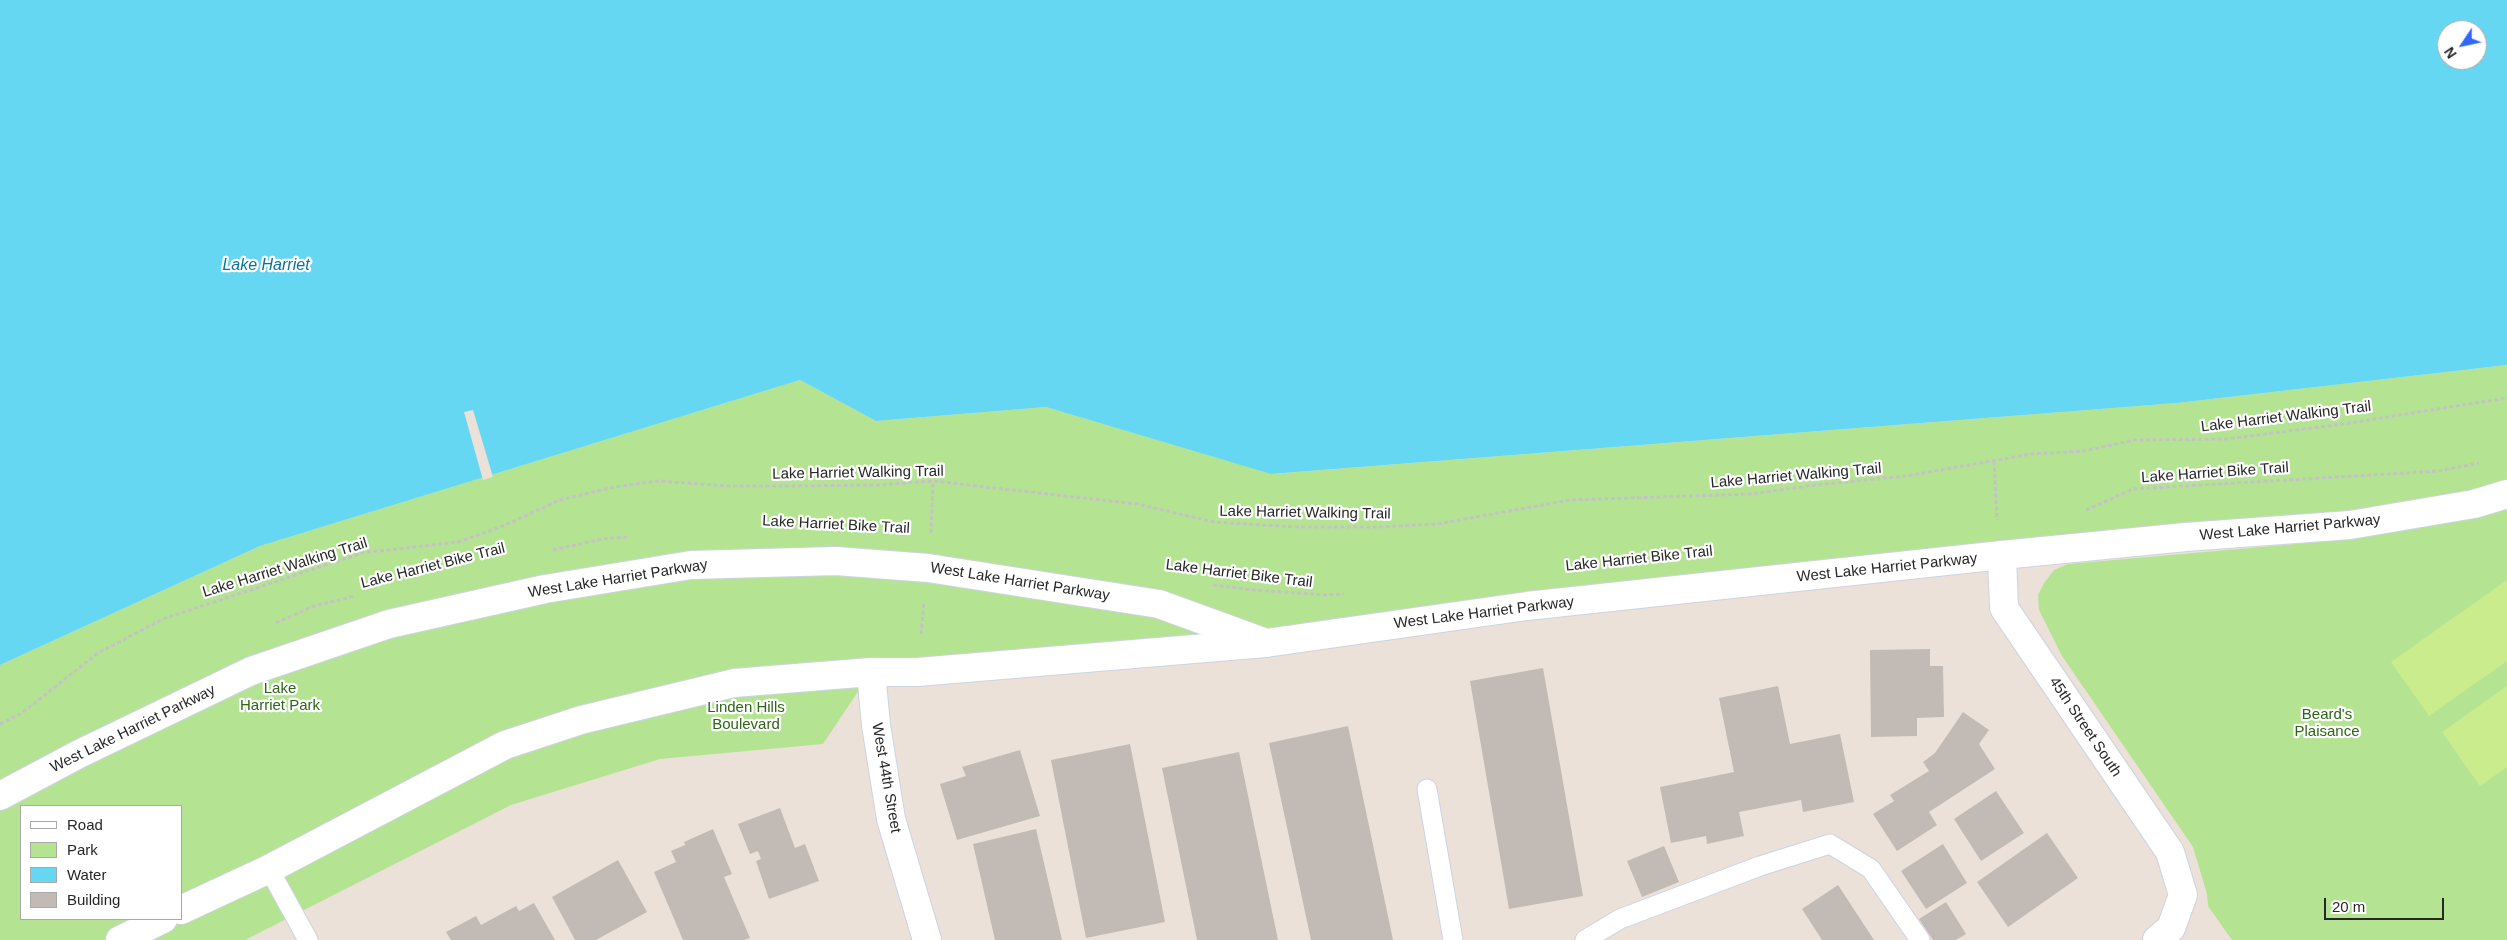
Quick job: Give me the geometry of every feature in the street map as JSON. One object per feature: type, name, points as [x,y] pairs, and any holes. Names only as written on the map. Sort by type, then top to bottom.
[{"type":"street","name":"West Lake Harriet Parkway","points":[[182,910],[269,869],[505,745],[581,720],[734,683],[871,672],[918,672],[1266,643],[1527,606],[2002,555],[2350,525],[2474,504],[2507,494]]},
{"type":"street","name":"45th Street South","points":[[2002,555],[2004,608],[2170,852],[2184,895],[2171,928],[2157,940]]},
{"type":"street","name":"West Lake Harriet Parkway","points":[[0,796],[79,754],[251,671],[389,624],[545,589],[692,565],[836,561],[928,568],[1159,604],[1266,643]]},
{"type":"street","name":"West 44th Street","points":[[871,672],[876,725],[891,819],[927,940]]},
{"type":"street","points":[[120,940],[161,920]]},
{"type":"lane","points":[[1427,789],[1453,940]]},
{"type":"lane","points":[[1585,940],[1620,919],[1760,866],[1830,844],[1871,869],[1920,940]]},
{"type":"lane","points":[[269,869],[308,940]]},
{"type":"path","name":"Lake Harriet Walking Trail","points":[[0,724],[22,713],[98,653],[163,619],[362,553],[458,542],[503,526],[560,500],[614,487],[658,481],[729,486],[787,486],[879,485],[933,481],[1137,504],[1214,522],[1296,527],[1379,527],[1437,524],[1570,500],[1751,494],[1815,485],[1907,476],[2031,454],[2082,450],[2136,440],[2227,439],[2343,424],[2507,398]]},
{"type":"path","points":[[1994,461],[1998,521]]},
{"type":"path","name":"Lake Harriet Bike Trail","points":[[2078,513],[2133,490],[2438,471],[2481,463]]},
{"type":"path","points":[[930,542],[933,481]]},
{"type":"path","points":[[546,551],[602,539],[632,537]]},
{"type":"path","name":"Lake Harriet Bike Trail","points":[[1210,584],[1281,592],[1325,595],[1345,594]]},
{"type":"path","name":"Lake Harriet Bike Trail","points":[[268,626],[314,606],[360,595]]},
{"type":"path","points":[[921,634],[925,597]]},
{"type":"green space","name":"Lake Harriet Park","points":[[2507,365],[2507,494],[871,672],[823,744],[660,759],[511,805],[245,940],[0,940],[0,665],[260,546],[800,380],[876,421],[1046,407],[1272,474],[2177,403]]},
{"type":"green space","name":"Beard's Plaisance","points":[[2507,509],[2507,940],[2232,940],[2208,906],[2207,894],[2193,847],[2062,656],[2039,610],[2038,595],[2044,583],[2054,570],[2068,564],[2353,539],[2476,518]]},
{"type":"green space","points":[[2507,580],[2507,661],[2429,716],[2391,662]]},
{"type":"green space","points":[[2507,686],[2507,767],[2480,786],[2442,732]]},
{"type":"water","name":"Lake Harriet","points":[[0,0],[2507,0],[2507,365],[2177,403],[1271,474],[1046,407],[876,421],[800,380],[260,546],[0,665]]},
{"type":"pier","points":[[473,410],[493,477],[483,480],[464,412]]},
{"type":"building","points":[[1930,649],[1930,666],[1943,666],[1944,717],[1917,718],[1917,736],[1871,737],[1870,650]]},
{"type":"building","points":[[1543,668],[1583,896],[1509,909],[1470,681]]},
{"type":"building","points":[[1778,686],[1790,744],[1840,734],[1854,802],[1803,812],[1801,800],[1739,812],[1744,836],[1707,844],[1706,836],[1671,843],[1660,787],[1734,772],[1719,698]]},
{"type":"building","points":[[1963,712],[1989,730],[1979,744],[1995,769],[1929,812],[1937,825],[1897,851],[1873,814],[1894,801],[1890,795],[1929,771],[1923,762],[1935,753]]},
{"type":"building","points":[[1348,726],[1393,940],[1311,940],[1269,743]]},
{"type":"building","points":[[1130,744],[1165,922],[1086,938],[1051,760]]},
{"type":"building","points":[[1020,750],[1040,816],[957,840],[940,784],[966,776],[962,767]]},
{"type":"building","points":[[1239,752],[1278,940],[1197,940],[1162,768]]},
{"type":"building","points":[[1996,791],[2024,833],[1981,861],[1954,819]]},
{"type":"building","points":[[780,808],[795,848],[805,844],[819,881],[769,899],[756,861],[761,859],[758,851],[750,854],[738,824]]},
{"type":"building","points":[[713,829],[732,874],[724,877],[750,938],[744,940],[683,940],[654,872],[676,862],[671,851],[685,845],[684,842]]},
{"type":"building","points":[[1036,829],[1062,940],[995,940],[973,844]]},
{"type":"building","points":[[2047,833],[2078,878],[2008,927],[1977,882]]},
{"type":"building","points":[[1943,844],[1967,883],[1926,909],[1901,871]]},
{"type":"building","points":[[1664,846],[1679,882],[1642,897],[1627,861]]},
{"type":"building","points":[[618,860],[647,912],[596,940],[575,940],[552,897]]},
{"type":"building","points":[[1838,885],[1874,940],[1822,940],[1802,909]]},
{"type":"building","points":[[1946,902],[1966,934],[1956,940],[1933,940],[1919,919]]},
{"type":"building","points":[[534,903],[555,940],[451,940],[446,932],[476,916],[481,925],[516,906],[519,911]]},
{"type":"park label","name":"Linden Hills Boulevard","points":[[746,716]]}]
